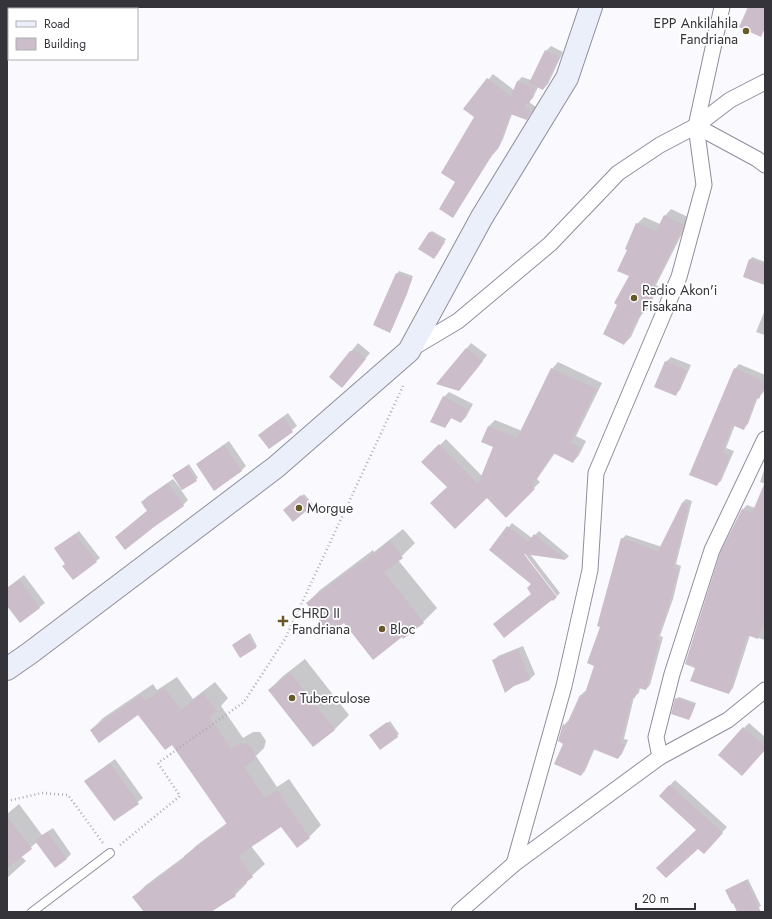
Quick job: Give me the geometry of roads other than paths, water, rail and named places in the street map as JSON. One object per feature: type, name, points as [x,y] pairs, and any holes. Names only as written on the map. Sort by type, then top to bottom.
[{"type":"street","points":[[409,351],[482,217],[567,78],[591,7]]},
{"type":"street","points":[[514,864],[564,686],[590,570],[596,473],[680,277],[704,185],[696,126],[722,7]]},
{"type":"street","points":[[7,669],[276,467],[409,351],[458,321],[550,244],[618,173],[660,144],[696,126],[730,100],[765,82]]},
{"type":"street","points":[[696,126],[744,151],[765,166]]},
{"type":"street","points":[[660,757],[656,737],[668,688],[712,550],[765,439]]},
{"type":"street","points":[[459,912],[514,864],[660,757],[728,720],[765,690]]},
{"type":"lane","points":[[32,912],[110,853]]},
{"type":"place","name":"EPP Ankilahila Fandriana","points":[[746,31]]},
{"type":"place","name":"Radio Akon'i Fisakana","points":[[634,298]]},
{"type":"place","name":"Morgue","points":[[299,508]]},
{"type":"place","name":"CHRD II Fandriana","points":[[283,621]]},
{"type":"place","name":"Bloc","points":[[382,629]]},
{"type":"place","name":"Tuberculose","points":[[292,698]]}]
